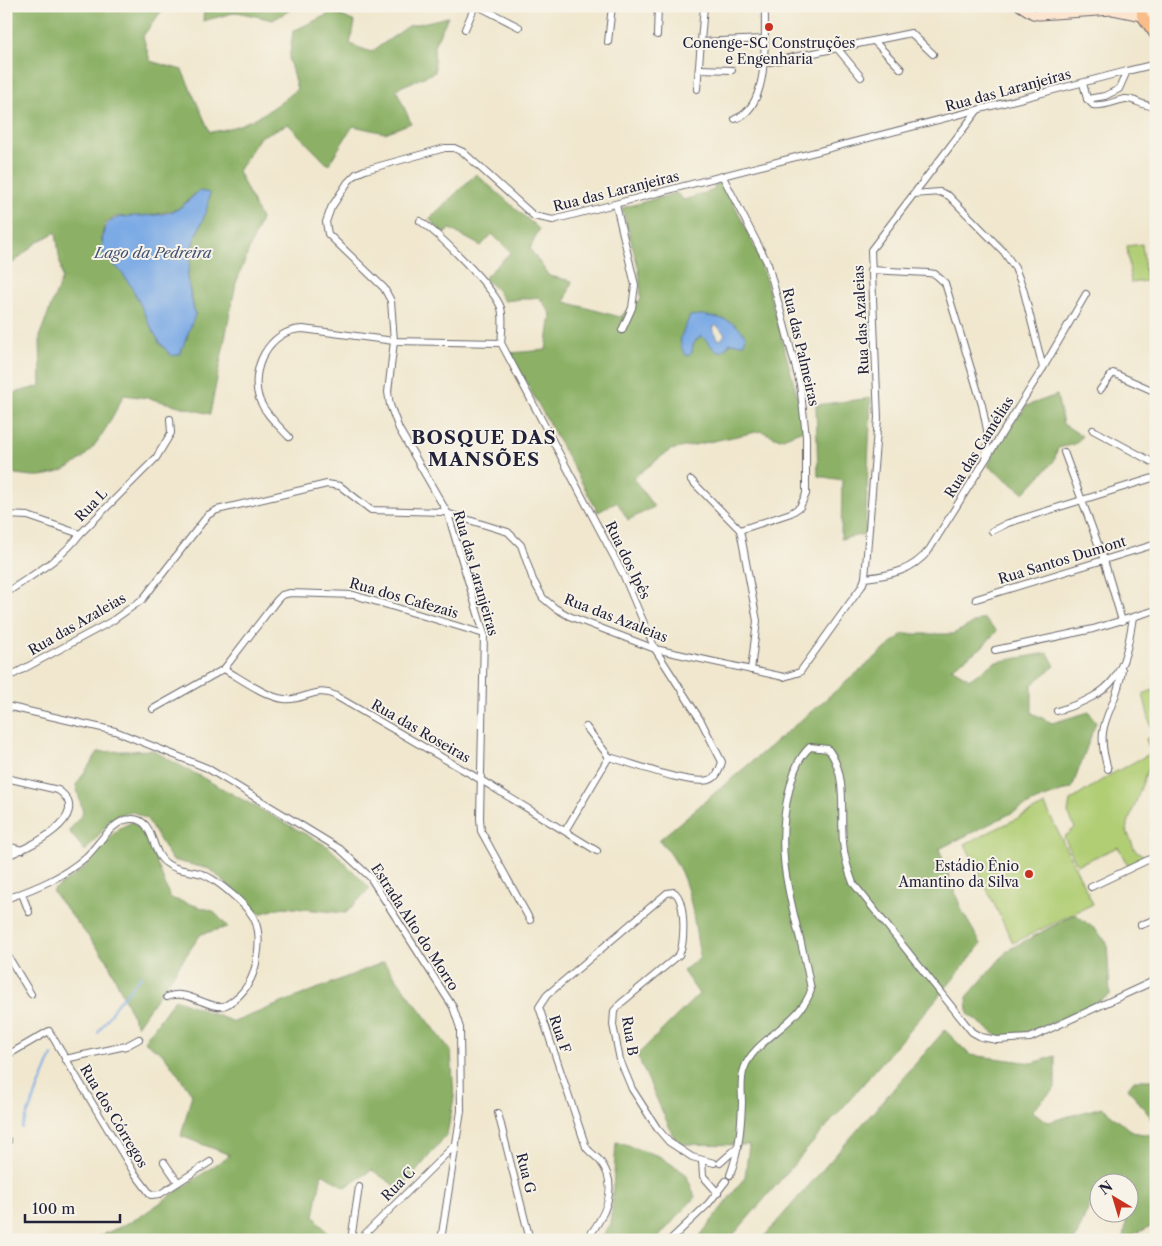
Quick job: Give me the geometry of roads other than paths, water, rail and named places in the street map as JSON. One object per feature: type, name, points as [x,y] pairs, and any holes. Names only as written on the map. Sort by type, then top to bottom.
[{"type":"main road","points":[[1020,6],[1033,14],[1039,15],[1113,10],[1142,11],[1156,14]]},
{"type":"main road","points":[[1150,6],[1156,10]]},
{"type":"main road","points":[[1142,11],[1156,36]]},
{"type":"street","points":[[459,6],[471,6]]},
{"type":"street","points":[[465,28],[477,6],[520,27]]},
{"type":"street","points":[[608,42],[612,6]]},
{"type":"street","points":[[657,35],[658,6]]},
{"type":"street","points":[[697,90],[704,6]]},
{"type":"street","points":[[735,119],[751,107],[765,63],[765,6]]},
{"type":"street","points":[[765,63],[911,33],[933,54]]},
{"type":"street","points":[[702,42],[764,39]]},
{"type":"street","points":[[874,41],[901,69]]},
{"type":"street","points":[[837,48],[861,77]]},
{"type":"street","name":"Rua das Laranjeiras","points":[[530,920],[481,831],[484,634],[448,514],[393,414],[388,392],[394,341],[393,309],[389,295],[328,234],[326,229],[331,208],[348,182],[356,174],[382,165],[446,148],[454,148],[463,152],[534,216],[542,220],[562,219],[1156,64]]},
{"type":"street","points":[[700,70],[732,70]]},
{"type":"street","points":[[1126,99],[1122,86],[1127,71]]},
{"type":"street","name":"Rua das Laranjeiras","points":[[1083,83],[1088,99]]},
{"type":"street","points":[[1122,86],[1108,95],[1088,99],[1093,106],[1126,99],[1142,106],[1156,106]]},
{"type":"street","points":[[1108,95],[1109,104]]},
{"type":"street","name":"Rua das Azaleias","points":[[14,674],[112,621],[143,599],[153,589],[202,520],[216,510],[326,484],[340,486],[371,510],[448,514],[500,529],[515,537],[521,545],[533,580],[544,598],[554,608],[655,649],[784,677],[800,672],[856,594],[865,578],[878,418],[870,270],[871,250],[978,111]]},
{"type":"street","name":"Rua das Palmeiras","points":[[723,177],[768,264],[800,384],[806,436],[806,494],[800,507],[791,513],[740,530]]},
{"type":"street","points":[[913,194],[940,192],[949,196],[1011,260],[1023,288],[1043,368]]},
{"type":"street","points":[[616,205],[635,285],[634,301],[622,330]]},
{"type":"street","points":[[289,437],[261,403],[257,390],[258,368],[264,355],[282,334],[295,329],[394,341],[500,343],[502,314],[498,301],[445,241],[420,221]]},
{"type":"street","points":[[870,270],[935,274],[945,283],[984,413],[988,435],[986,457]]},
{"type":"street","name":"Rua das Camélias","points":[[865,578],[897,573],[924,556],[1043,368],[1086,294]]},
{"type":"street","name":"Rua dos Ipês","points":[[500,343],[623,574],[655,649],[715,744],[722,762],[718,773],[709,780],[681,778],[610,757]]},
{"type":"street","points":[[1100,390],[1112,373],[1156,392]]},
{"type":"street","name":"Rua L","points":[[6,593],[56,560],[71,547],[80,534],[156,458],[171,433],[170,419]]},
{"type":"street","points":[[1093,430],[1156,464]]},
{"type":"street","points":[[1064,452],[1104,560],[1122,621]]},
{"type":"street","points":[[992,531],[1008,522],[1156,477]]},
{"type":"street","points":[[691,480],[740,530],[758,621],[751,670]]},
{"type":"street","points":[[6,515],[28,516],[80,534]]},
{"type":"street","name":"Rua Santos Dumont","points":[[976,599],[1156,544]]},
{"type":"street","name":"Rua dos Cafezais","points":[[153,708],[224,669],[277,600],[282,595],[290,593],[354,595],[484,634]]},
{"type":"street","points":[[995,650],[1122,621],[1156,610]]},
{"type":"street","points":[[1108,769],[1102,747],[1102,730],[1107,712],[1118,690],[1128,652],[1133,617]]},
{"type":"street","points":[[1057,711],[1075,705],[1102,690],[1115,678],[1123,667]]},
{"type":"street","name":"Rua das Roseiras","points":[[224,669],[285,700],[316,692],[327,692],[481,780],[597,851]]},
{"type":"street","name":"Estrada Alto do Morro","points":[[6,706],[115,732],[207,768],[340,849],[361,866],[370,877],[453,1007],[457,1018],[460,1035],[461,1111],[454,1146],[441,1240]]},
{"type":"street","points":[[565,831],[610,757],[586,727]]},
{"type":"street","points":[[670,1240],[718,1193],[728,1178],[740,1139],[743,1069],[757,1051],[800,1009],[808,999],[811,990],[785,878],[782,851],[784,819],[795,767],[803,753],[810,747],[828,749],[839,768],[843,842],[847,869],[853,883],[972,1032],[982,1037],[997,1040],[1030,1038],[1156,980]]},
{"type":"street","points":[[6,778],[58,790],[64,794],[70,806],[70,812],[63,822],[23,851],[6,856]]},
{"type":"street","points":[[6,900],[47,884],[72,869],[120,822],[133,818],[140,820],[150,831],[160,858],[172,867],[203,875],[216,882],[252,915],[258,928],[258,953],[253,977],[248,987],[233,1001],[226,1006],[219,1006],[181,993],[167,997]]},
{"type":"street","points":[[6,846],[23,851]]},
{"type":"street","points":[[1091,887],[1156,856]]},
{"type":"street","name":"Rua F","points":[[586,1240],[602,1217],[609,1201],[609,1189],[602,1162],[590,1152],[584,1140],[539,1007],[547,995],[662,897],[674,892],[681,901]]},
{"type":"street","points":[[22,894],[29,912]]},
{"type":"street","name":"Rua B","points":[[681,901],[684,947],[679,955],[620,1004],[614,1011],[612,1018],[626,1075],[652,1120],[669,1142],[681,1152],[702,1161],[717,1163],[738,1147]]},
{"type":"street","points":[[1141,925],[1156,918]]},
{"type":"street","points":[[6,953],[30,994]]},
{"type":"street","name":"Rua dos Córregos","points":[[6,1056],[48,1031],[148,1192],[154,1196],[210,1162]]},
{"type":"street","points":[[64,1058],[126,1046],[139,1039]]},
{"type":"street","name":"Rua G","points":[[498,1113],[530,1240]]},
{"type":"street","name":"Rua C","points":[[359,1240],[454,1146]]},
{"type":"street","points":[[702,1161],[703,1176],[718,1193]]},
{"type":"street","points":[[164,1162],[178,1182]]},
{"type":"street","points":[[351,1240],[358,1187]]},
{"type":"water","name":"Lago da Pedreira","points":[[199,191],[210,193],[206,212],[193,243],[187,278],[195,315],[180,354],[172,356],[154,332],[126,278],[116,266],[104,257],[103,238],[106,226],[113,220],[124,217],[164,214],[178,209]]},
{"type":"water","points":[[701,315],[727,320],[742,331],[746,337],[744,344],[730,343],[724,350],[717,352],[702,336],[693,345],[692,353],[687,356],[681,346],[681,336],[690,316]],"holes":[[[716,325],[725,334],[721,340],[717,339],[713,328]]]},
{"type":"waterway","points":[[98,1033],[116,1005],[142,975]]},
{"type":"waterway","points":[[22,1128],[52,1055]]},
{"type":"place","name":"Conenge-SC Construções e Engenharia","points":[[769,27]]},
{"type":"place","name":"Estádio Ênio Amantino da Silva","points":[[1029,874]]},
{"type":"district","name":"BOSQUE DAS MANSÕES","points":[[484,448]]}]
